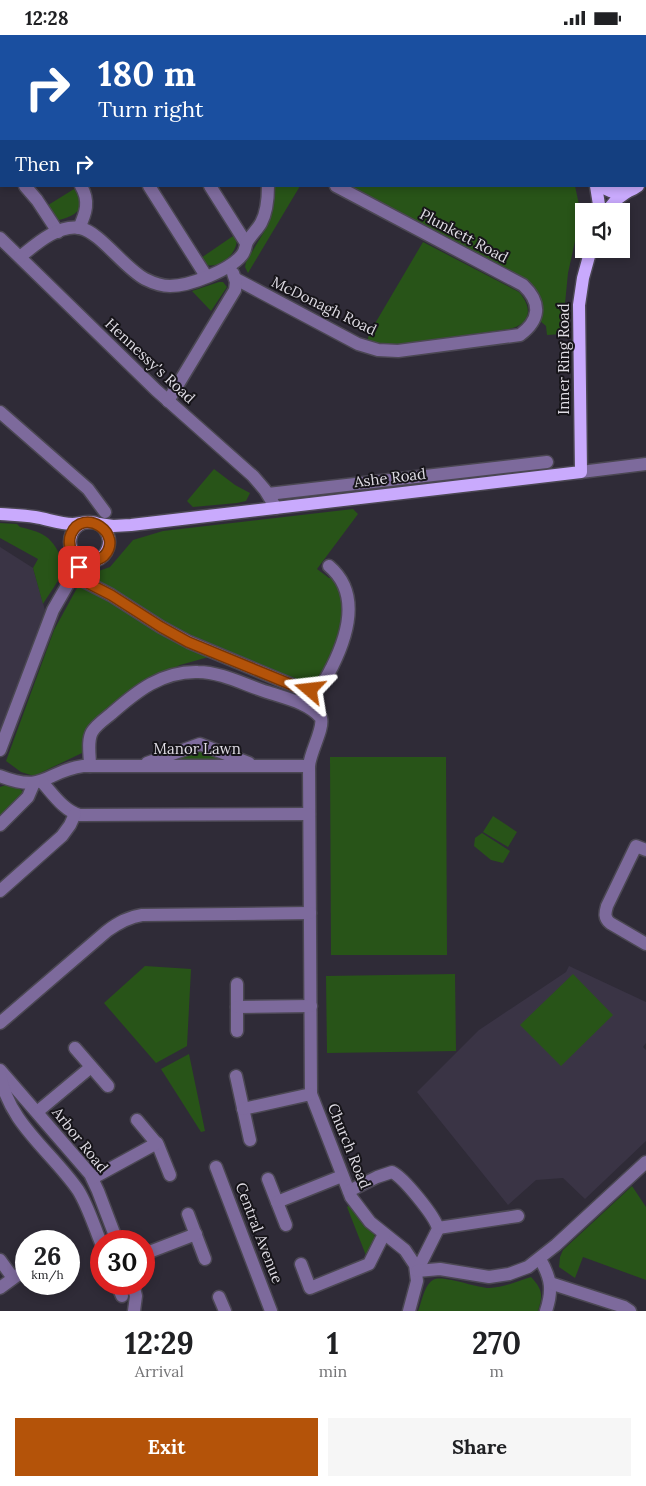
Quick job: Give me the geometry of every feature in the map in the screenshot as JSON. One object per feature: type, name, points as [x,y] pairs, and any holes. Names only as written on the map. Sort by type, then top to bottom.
[{"type":"main road","points":[[596,187],[599,203]]},
{"type":"main road","points":[[603,187],[612,192],[632,189],[646,190]]},
{"type":"main road","points":[[614,203],[632,189]]},
{"type":"main road","name":"Inner Ring Road","points":[[581,472],[579,305],[589,258]]},
{"type":"main road","name":"Ashe Road","points":[[100,524],[113,526],[138,524],[581,472]]},
{"type":"main road","points":[[0,514],[44,519],[65,523],[92,522],[100,524],[108,533],[108,549],[101,558],[94,561],[83,560],[72,549],[59,530],[44,519]]},
{"type":"main road","points":[[72,549],[70,537],[73,530],[84,523]]},
{"type":"main road","name":"Ashe Road","points":[[108,549],[117,535],[138,524]]},
{"type":"street","points":[[26,187],[37,200],[58,232]]},
{"type":"street","points":[[79,228],[87,205],[85,193],[81,187]]},
{"type":"street","points":[[150,187],[206,276]]},
{"type":"street","points":[[20,257],[44,239],[58,232],[79,228],[94,235],[133,271],[155,283],[173,286],[188,283],[230,265],[246,250],[246,243],[211,187]]},
{"type":"street","points":[[246,243],[263,219],[268,187]]},
{"type":"street","name":"Plunkett Road","points":[[338,187],[523,285],[535,300],[537,309],[535,319],[530,328],[520,335]]},
{"type":"street","name":"Hennessy's Road","points":[[0,238],[168,401],[253,476],[268,494],[276,508]]},
{"type":"street","points":[[168,401],[233,293],[236,279],[230,265]]},
{"type":"street","name":"McDonagh Road","points":[[236,279],[358,344],[378,350],[398,351],[520,335]]},
{"type":"street","points":[[0,413],[88,489],[105,512]]},
{"type":"street","points":[[268,494],[547,462]]},
{"type":"street","name":"Ashe Road","points":[[581,472],[646,464]]},
{"type":"street","points":[[502,467],[504,481]]},
{"type":"street","points":[[420,477],[426,489]]},
{"type":"street","points":[[0,750],[47,622],[75,567],[72,549]]},
{"type":"street","points":[[72,575],[81,566],[94,561]]},
{"type":"street","points":[[72,575],[111,595],[188,642],[297,687],[310,690],[317,688],[324,681],[343,641],[348,625],[346,593],[340,577],[329,565]]},
{"type":"street","points":[[90,766],[92,731],[132,695],[164,677],[178,673],[198,672],[215,674],[285,698],[319,715],[322,725],[312,748],[309,766]]},
{"type":"street","name":"Manor Lawn","points":[[140,766],[200,744],[255,766]]},
{"type":"street","name":"Manor Lawn","points":[[38,783],[69,769],[90,766],[309,766]]},
{"type":"street","name":"Church Road","points":[[309,766],[311,1094],[348,1191],[361,1211],[409,1255],[417,1271]]},
{"type":"street","points":[[0,775],[14,781],[38,783],[75,814],[100,816],[309,814]]},
{"type":"street","points":[[0,825],[28,797],[38,783]]},
{"type":"street","points":[[0,891],[59,839],[68,829],[75,814]]},
{"type":"street","points":[[646,850],[636,845],[605,914],[606,919],[610,923],[646,944]]},
{"type":"street","points":[[0,1023],[107,931],[118,923],[132,917],[142,915],[310,913]]},
{"type":"street","points":[[237,984],[237,1031]]},
{"type":"street","points":[[237,1007],[311,1007]]},
{"type":"street","points":[[75,1048],[108,1086]]},
{"type":"street","points":[[37,1112],[91,1067]]},
{"type":"street","points":[[0,1070],[5,1092],[14,1111],[77,1189],[95,1230]]},
{"type":"street","name":"Arbor Road","points":[[0,1070],[92,1178],[110,1230]]},
{"type":"street","points":[[236,1077],[250,1140]]},
{"type":"street","points":[[243,1109],[311,1094]]},
{"type":"street","points":[[137,1120],[156,1143],[170,1175]]},
{"type":"street","points":[[92,1178],[156,1143]]},
{"type":"street","points":[[417,1271],[434,1269],[481,1276],[496,1276],[522,1270],[540,1259],[569,1234],[646,1162]]},
{"type":"street","name":"Central Avenue","points":[[216,1167],[271,1311]]},
{"type":"street","points":[[348,1191],[385,1173],[394,1172],[430,1212],[438,1228],[417,1271],[416,1289],[409,1311]]},
{"type":"street","points":[[277,1203],[342,1176]]},
{"type":"street","points":[[268,1179],[286,1225]]},
{"type":"street","points":[[188,1214],[205,1259]]},
{"type":"street","points":[[438,1228],[518,1216]]},
{"type":"street","points":[[155,1250],[196,1234]]},
{"type":"street","points":[[301,1264],[310,1288],[370,1263],[384,1234]]},
{"type":"street","points":[[540,1259],[550,1283],[551,1294],[546,1311]]},
{"type":"street","points":[[0,1260],[13,1278],[0,1288]]},
{"type":"street","points":[[550,1283],[624,1307],[630,1311]]},
{"type":"street","points":[[134,1311],[136,1295]]},
{"type":"street","points":[[220,1297],[225,1311]]},
{"type":"shaded area","points":[[0,547],[33,568],[45,610],[0,731]]},
{"type":"shaded area","points":[[569,966],[646,1002],[646,1043],[643,1047],[646,1050],[646,1141],[585,1199],[563,1178],[536,1180],[508,1205],[417,1092],[479,1030],[566,972]]},
{"type":"green space","points":[[273,187],[299,187],[248,273],[245,267],[246,262],[265,230],[270,215]]},
{"type":"green space","points":[[348,187],[575,187],[579,203],[575,203],[575,241],[568,273],[562,334],[547,335],[546,326],[539,320],[537,293]]},
{"type":"green space","points":[[74,189],[79,196],[81,207],[69,217],[56,221],[45,207]]},
{"type":"green space","points":[[236,234],[237,242],[235,249],[225,261],[211,265],[204,264],[198,260]]},
{"type":"green space","points":[[423,242],[519,292],[528,309],[526,319],[516,327],[509,329],[398,345],[386,345],[367,341],[370,332]]},
{"type":"green space","points":[[223,282],[227,287],[211,311],[192,291]]},
{"type":"green space","points":[[214,469],[235,485],[250,493],[246,501],[193,507],[187,501]]},
{"type":"green space","points":[[353,509],[358,514],[317,569],[329,578],[338,578],[345,604],[343,638],[317,682],[307,686],[223,653],[180,665],[131,690],[88,729],[82,753],[34,776],[21,772],[6,761],[54,630],[77,588],[90,574],[110,567],[133,540],[163,531]]},
{"type":"green space","points":[[0,523],[17,524],[20,527],[42,534],[49,539],[59,553],[62,564],[61,574],[43,604],[33,568],[38,559],[0,538]]},
{"type":"green space","points":[[195,750],[203,750],[227,761],[166,761]]},
{"type":"green space","points":[[330,757],[446,757],[447,955],[331,955]]},
{"type":"green space","points":[[6,785],[18,787],[24,793],[0,819],[0,787]]},
{"type":"green space","points":[[493,816],[517,832],[508,847],[483,832]]},
{"type":"green space","points":[[482,833],[510,851],[503,863],[491,860],[474,846],[475,838]]},
{"type":"green space","points":[[145,966],[191,969],[187,1046],[156,1063],[104,1003]]},
{"type":"green space","points":[[455,974],[456,1051],[327,1053],[326,976]]},
{"type":"green space","points":[[573,974],[613,1015],[561,1066],[520,1025]]},
{"type":"green space","points":[[189,1054],[205,1131],[201,1132],[161,1069]]},
{"type":"green space","points":[[632,1186],[646,1207],[646,1280],[583,1257],[575,1278],[559,1267],[563,1250]]},
{"type":"green space","points":[[350,1205],[362,1223],[374,1234],[375,1238],[367,1258],[347,1207]]},
{"type":"green space","points":[[531,1277],[541,1293],[538,1311],[418,1311],[427,1286],[433,1280],[444,1279],[494,1288]]},
{"type":"route","points":[[79,567],[98,560],[108,549],[108,533],[100,524],[86,522],[80,524],[71,533],[69,541],[75,567],[72,575],[111,595],[188,642],[230,661],[297,687],[310,690]]}]
